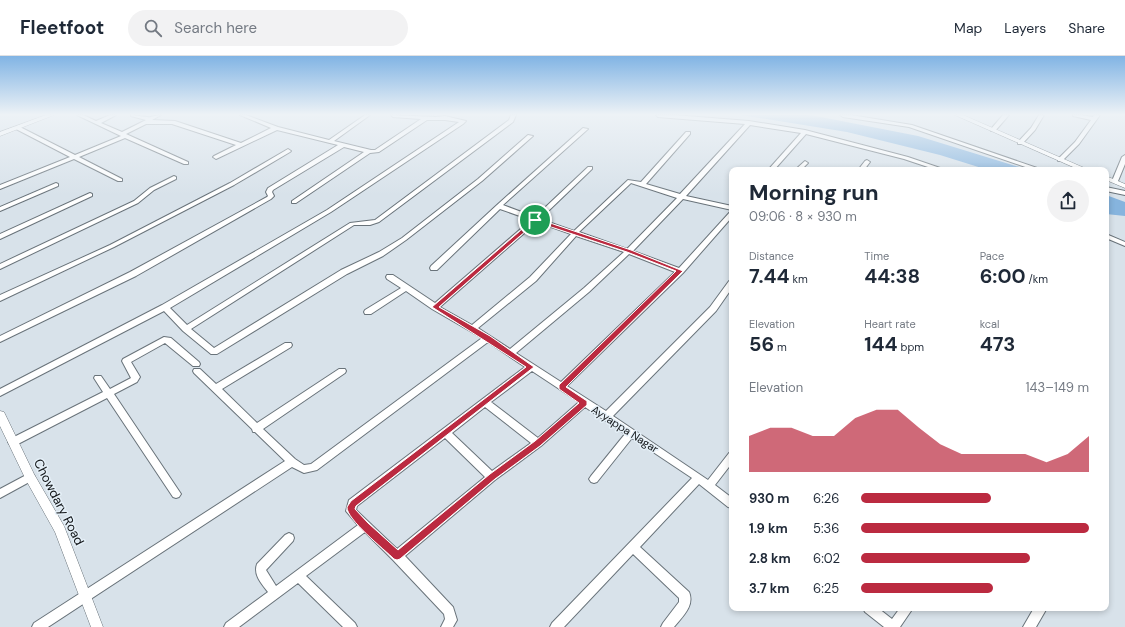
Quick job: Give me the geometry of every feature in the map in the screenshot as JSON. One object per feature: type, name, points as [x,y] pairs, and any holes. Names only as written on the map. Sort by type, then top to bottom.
[{"type":"street","points":[[45,142],[120,180]]},
{"type":"street","points":[[0,187],[108,142]]},
{"type":"street","points":[[139,142],[186,163]]},
{"type":"street","points":[[231,142],[241,145]]},
{"type":"street","points":[[216,157],[248,142]]},
{"type":"street","points":[[333,142],[368,152],[377,151],[391,142]]},
{"type":"street","points":[[0,393],[166,308],[329,212],[433,142]]},
{"type":"street","points":[[186,329],[352,224],[372,223],[377,221],[483,142]]},
{"type":"street","points":[[166,308],[186,329],[214,352],[344,272],[381,254],[404,239],[480,180],[524,142]]},
{"type":"street","points":[[434,268],[499,206],[571,142]]},
{"type":"street","points":[[642,185],[680,142]]},
{"type":"street","points":[[510,353],[574,300],[629,251],[682,197],[732,142]]},
{"type":"street","points":[[775,167],[796,142]]},
{"type":"street","points":[[842,142],[906,158],[934,167]]},
{"type":"street","points":[[957,142],[1031,167]]},
{"type":"street","points":[[1017,142],[1078,167]]},
{"type":"street","points":[[1060,160],[1077,142]]},
{"type":"street","points":[[0,339],[133,274],[262,202],[271,196],[269,192],[270,189],[343,144]]},
{"type":"street","points":[[0,298],[112,246],[232,184],[288,151]]},
{"type":"street","points":[[294,202],[368,152]]},
{"type":"street","points":[[1115,182],[1125,158]]},
{"type":"street","points":[[863,167],[867,162]]},
{"type":"street","points":[[801,167],[805,163]]},
{"type":"street","points":[[435,307],[535,220],[590,168]]},
{"type":"street","points":[[0,267],[136,202],[152,189],[174,178]]},
{"type":"street","points":[[1109,179],[1125,186]]},
{"type":"street","points":[[472,329],[533,279],[575,233],[630,181],[682,197],[729,207]]},
{"type":"street","points":[[0,209],[56,185]]},
{"type":"street","points":[[1109,189],[1125,193]]},
{"type":"street","points":[[0,237],[90,195]]},
{"type":"street","points":[[499,206],[535,220],[629,251],[680,271]]},
{"type":"street","points":[[561,387],[680,271],[729,217]]},
{"type":"street","points":[[1109,237],[1125,244]]},
{"type":"street","name":"Ayyappa Nagar","points":[[390,277],[435,307],[488,338],[606,418],[699,478],[729,502]]},
{"type":"street","points":[[606,418],[713,309],[729,287]]},
{"type":"street","points":[[368,312],[406,288]]},
{"type":"street","points":[[13,442],[136,379],[126,363],[127,360],[165,339],[168,340],[197,367],[215,389],[256,429],[292,462],[306,470],[314,467],[488,338]]},
{"type":"street","points":[[215,389],[288,345]]},
{"type":"street","points":[[446,627],[451,620],[449,611],[397,556],[351,511],[354,503],[530,367]]},
{"type":"street","points":[[256,429],[342,371]]},
{"type":"street","points":[[98,378],[176,494]]},
{"type":"street","points":[[485,402],[538,444]]},
{"type":"street","points":[[397,556],[492,476],[538,444],[584,403]]},
{"type":"street","name":"Chowdary Road","points":[[1,419],[30,477],[60,530],[97,627]]},
{"type":"street","points":[[446,432],[492,476]]},
{"type":"street","points":[[594,479],[631,433]]},
{"type":"street","points":[[709,486],[729,460]]},
{"type":"street","points":[[38,627],[292,462]]},
{"type":"street","points":[[0,494],[30,477]]},
{"type":"street","points":[[556,627],[699,478]]},
{"type":"street","points":[[230,627],[365,526]]},
{"type":"street","points":[[275,593],[261,572],[261,568],[289,538]]},
{"type":"street","points":[[633,547],[685,596],[685,604],[667,627]]},
{"type":"street","points":[[298,576],[351,627]]},
{"type":"street","points":[[872,611],[893,627],[905,611]]},
{"type":"street","points":[[1029,627],[1039,611]]},
{"type":"water","points":[[886,142],[936,142],[1019,167],[978,167],[940,155]]},
{"type":"water","points":[[1109,196],[1125,202],[1125,216],[1109,214]]},
{"type":"route","points":[[535,220],[629,251],[680,271],[561,387],[584,403],[538,444],[492,476],[397,556],[365,526],[351,511],[351,507],[354,503],[530,367],[488,338],[435,307],[535,220]]}]
